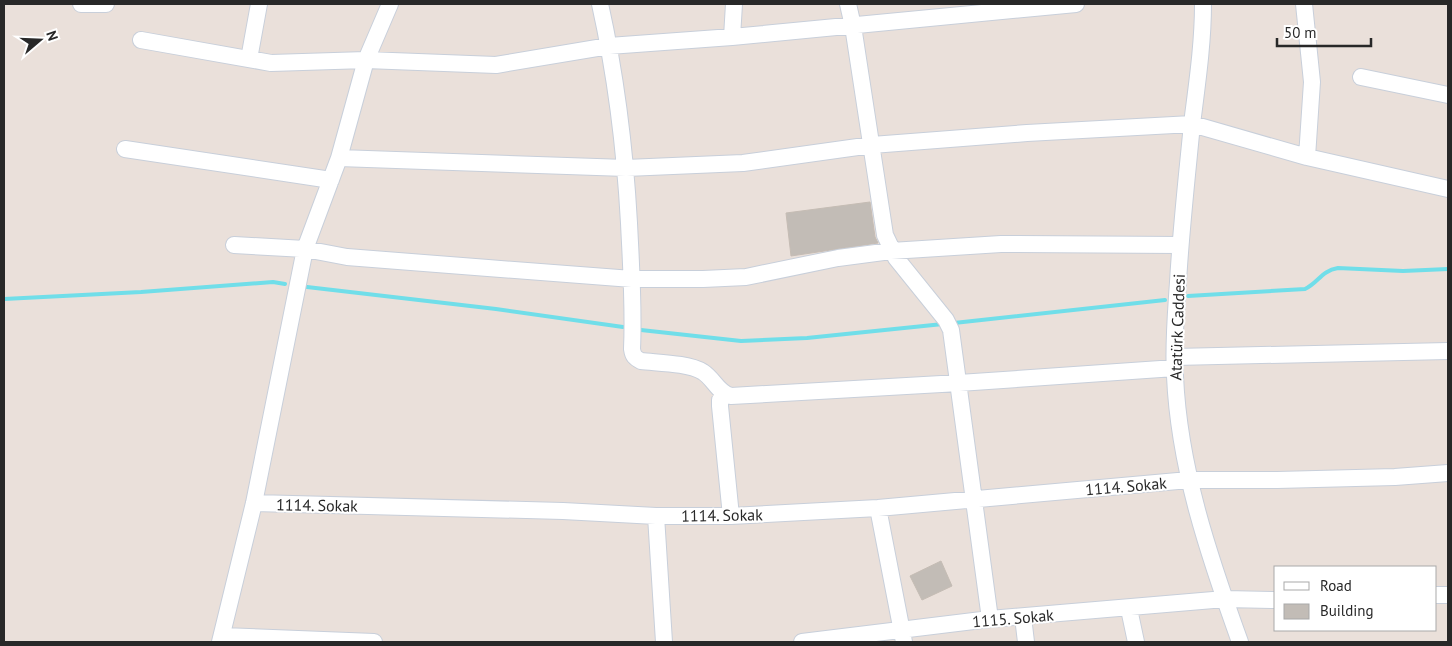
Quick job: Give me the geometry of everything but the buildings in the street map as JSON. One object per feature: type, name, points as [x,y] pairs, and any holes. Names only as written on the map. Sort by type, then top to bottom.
[{"type":"street","points":[[81,4],[106,4]]},
{"type":"street","points":[[249,59],[259,4]]},
{"type":"street","points":[[374,642],[221,639],[254,503],[305,250],[339,158],[366,60],[390,4]]},
{"type":"street","points":[[600,4],[609,46],[626,168],[632,279],[633,355],[641,361],[700,370],[709,376],[724,395],[958,383],[1175,362],[1448,351]]},
{"type":"street","points":[[732,37],[734,4]]},
{"type":"street","points":[[848,4],[885,235],[891,250],[950,327],[990,619]]},
{"type":"street","points":[[141,40],[272,63],[366,60],[496,65],[609,46],[732,37],[1076,4]]},
{"type":"street","name":"Atatürk Caddesi","points":[[1204,4],[1201,54],[1180,245],[1175,331],[1178,422],[1197,512],[1240,642]]},
{"type":"street","points":[[1304,4],[1312,82],[1307,157]]},
{"type":"street","points":[[1361,76],[1448,95]]},
{"type":"street","points":[[339,158],[626,168],[743,163],[872,145],[1192,124],[1307,157],[1448,189]]},
{"type":"street","points":[[125,149],[331,180]]},
{"type":"street","points":[[234,245],[305,250],[347,257],[632,279],[746,277],[838,258],[891,250],[1001,244],[1180,245]]},
{"type":"street","points":[[724,395],[720,400],[720,406],[731,516]]},
{"type":"street","name":"1114. Sokak","points":[[254,503],[563,511],[656,516],[731,516],[878,508],[1189,480],[1395,477],[1448,473]]},
{"type":"street","points":[[878,508],[903,636]]},
{"type":"street","points":[[656,516],[664,642]]},
{"type":"street","name":"1115. Sokak","points":[[802,642],[903,636],[990,619],[1225,600],[1274,600]]},
{"type":"street","points":[[1129,608],[1136,642]]},
{"type":"street","points":[[1024,617],[1026,642]]},
{"type":"waterway","points":[[1188,296],[1305,289],[1324,274],[1338,268],[1403,271],[1448,269]]},
{"type":"waterway","points":[[4,299],[141,292],[273,282],[285,284]]},
{"type":"waterway","points":[[307,287],[496,309],[623,327]]},
{"type":"waterway","points":[[954,323],[1165,300]]},
{"type":"waterway","points":[[641,330],[741,341],[807,338],[943,324]]}]
